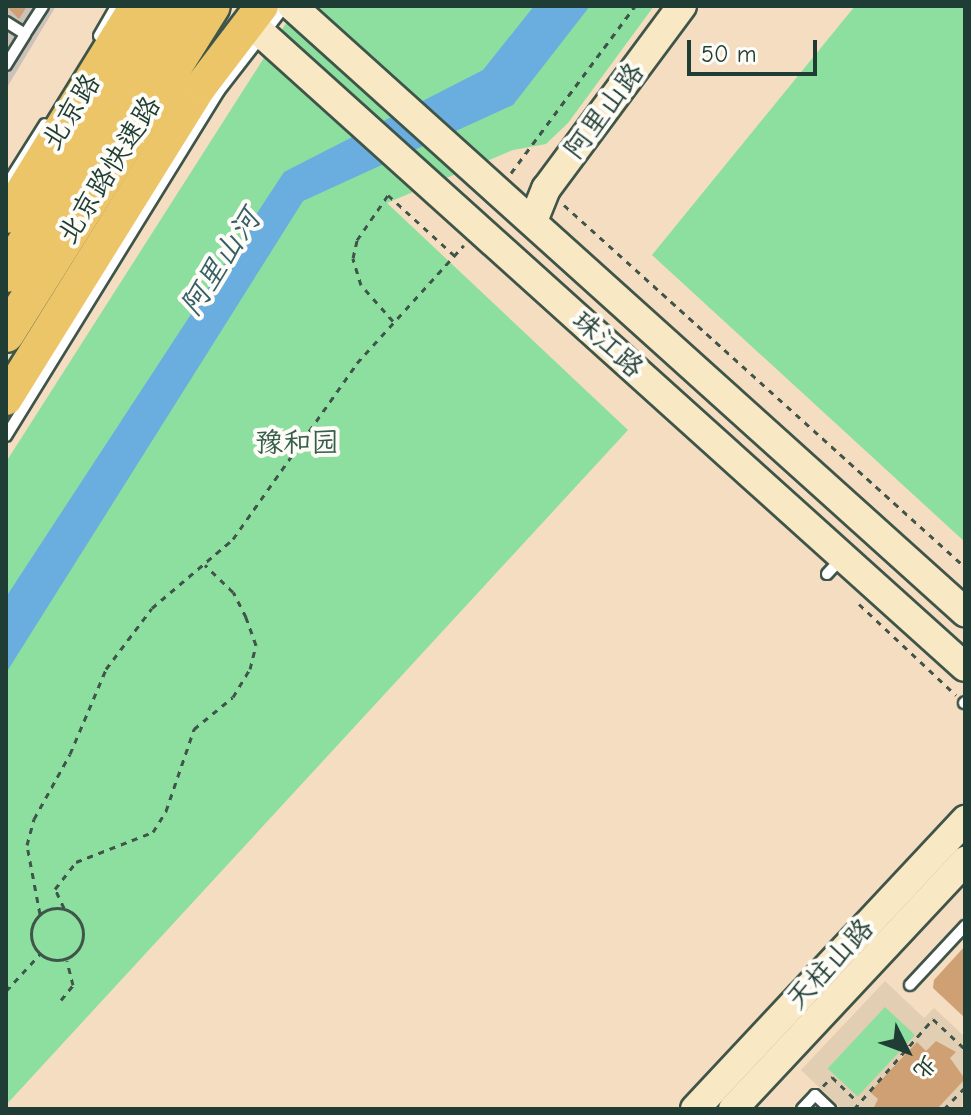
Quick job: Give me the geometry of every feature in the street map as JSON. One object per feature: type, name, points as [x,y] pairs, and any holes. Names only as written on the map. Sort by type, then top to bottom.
[{"type":"highway","name":"北京路快速路","points":[[6,274],[173,6]]},
{"type":"highway","name":"北京路快速路","points":[[6,334],[212,6]]},
{"type":"highway","points":[[163,84],[251,17]]},
{"type":"main road","name":"北京路","points":[[6,217],[136,6]]},
{"type":"main road","points":[[6,399],[201,86],[251,17]]},
{"type":"street","name":"珠江路","points":[[292,6],[965,612]]},
{"type":"street","name":"阿里山路","points":[[533,221],[546,189],[682,6]]},
{"type":"street","name":"珠江路","points":[[251,17],[835,565],[965,667]]},
{"type":"street","name":"天柱山路","points":[[695,1109],[965,820]]},
{"type":"street","name":"天柱山路","points":[[733,1109],[965,861]]},
{"type":"lane","points":[[6,65],[43,6]]},
{"type":"lane","points":[[92,48],[116,6]]},
{"type":"lane","points":[[6,436],[219,91],[251,17],[285,6]]},
{"type":"lane","points":[[6,22],[25,34]]},
{"type":"lane","points":[[6,186],[53,111]]},
{"type":"lane","points":[[910,985],[965,926]]},
{"type":"lane","points":[[802,1109],[815,1095],[830,1109]]},
{"type":"path","points":[[635,6],[509,177],[546,189],[965,567]]},
{"type":"path","points":[[393,321],[361,285],[353,258],[357,240],[388,195],[455,256]]},
{"type":"path","points":[[40,954],[31,930],[40,914],[27,845],[89,702],[129,632],[205,565],[264,500],[357,363],[464,245]]},
{"type":"path","points":[[40,954],[66,959],[80,948],[84,932],[78,916],[64,908],[55,889],[76,862],[153,832],[166,811],[194,729],[233,697],[250,669],[256,645],[246,617],[233,592],[205,565]]},
{"type":"path","points":[[40,914],[64,908]]},
{"type":"path","points":[[6,991],[40,954]]},
{"type":"path","points":[[61,1000],[74,982],[66,959]]},
{"type":"path","points":[[854,1109],[857,1101],[933,1019],[965,1049]]},
{"type":"path","points":[[815,1095],[832,1077],[857,1101]]},
{"type":"path","points":[[944,1109],[965,1087]]},
{"type":"shaded area","points":[[6,6],[56,6],[6,89]]},
{"type":"shaded area","points":[[885,981],[924,1018],[934,1008],[965,1037],[962,1109],[842,1109],[801,1070]]},
{"type":"green space","name":"豫和园","points":[[297,6],[654,6],[568,123],[546,144],[513,150],[387,203],[628,430],[6,1105],[6,462]]},
{"type":"green space","points":[[855,6],[965,6],[965,542],[652,255]]},
{"type":"green space","points":[[885,1007],[915,1035],[858,1096],[828,1068]]},
{"type":"water","points":[[534,6],[590,6],[513,105],[303,201],[6,673],[6,597],[284,172],[483,70]]},
{"type":"building","points":[[6,6],[27,6],[19,19]]},
{"type":"building","points":[[965,946],[965,1018],[933,988],[934,980]]},
{"type":"building","points":[[936,1041],[956,1052],[950,1058],[965,1079],[937,1109],[873,1109],[878,1099],[870,1092],[917,1042],[926,1051]]},
{"type":"water label","name":"阿里山河","points":[[221,263]]}]
